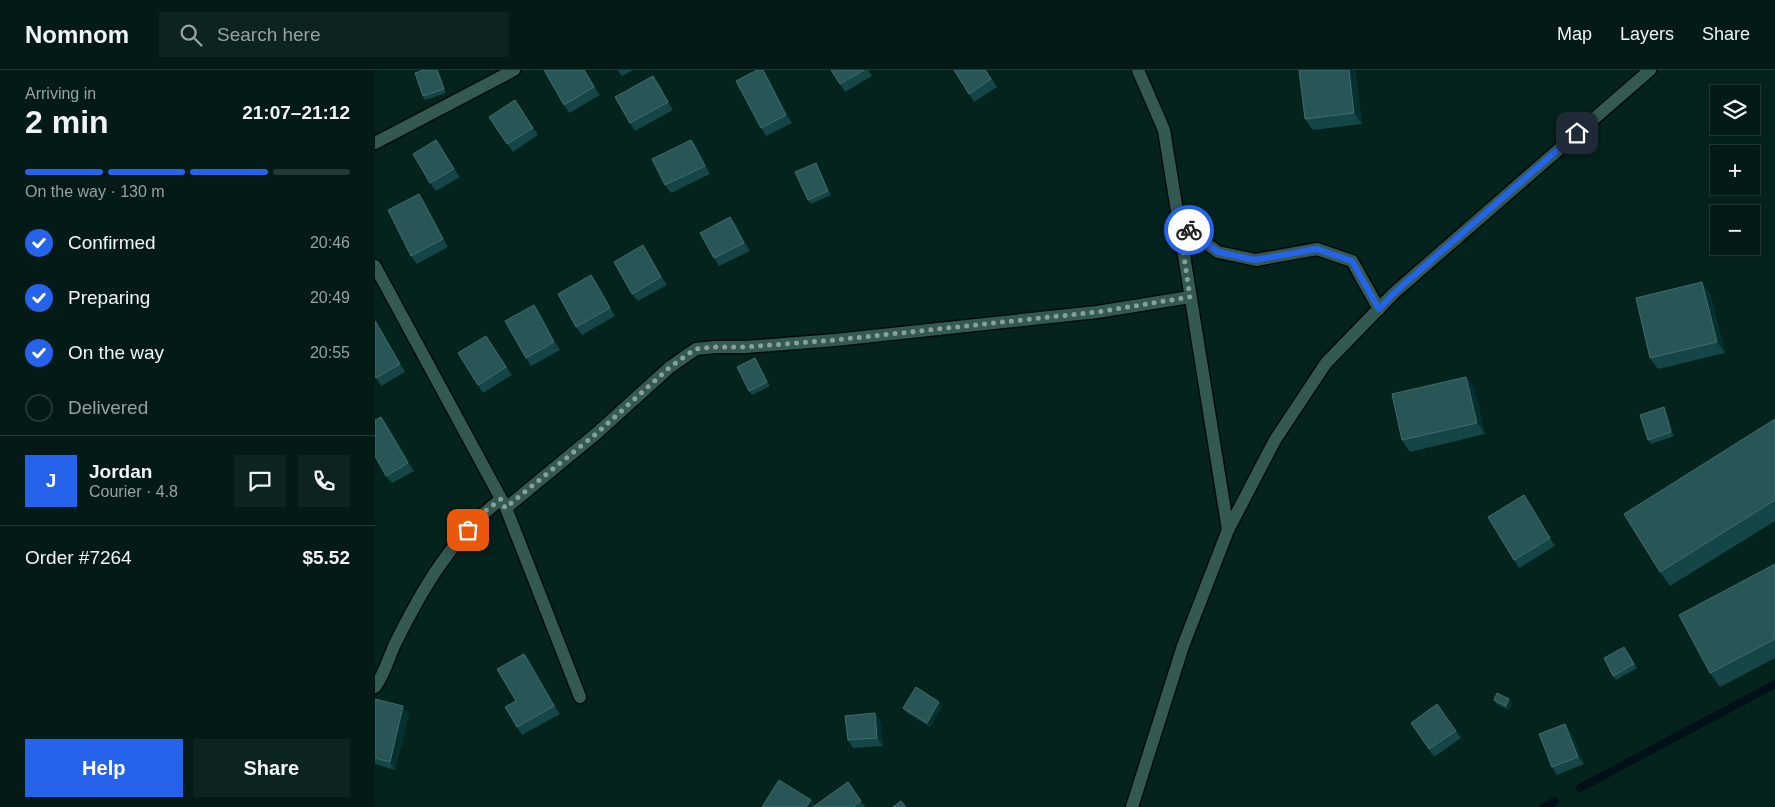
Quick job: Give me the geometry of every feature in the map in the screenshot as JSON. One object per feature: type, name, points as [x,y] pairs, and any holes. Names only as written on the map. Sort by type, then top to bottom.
[{"type":"street","points":[[375,143],[514,70]]},
{"type":"street","points":[[1138,70],[1164,130],[1228,530]]},
{"type":"street","points":[[1132,807],[1183,646],[1228,530],[1275,440],[1326,363],[1394,293],[1650,70]]},
{"type":"street","points":[[1179,223],[1218,252],[1255,260],[1317,249],[1352,261],[1379,309]]},
{"type":"street","points":[[375,266],[503,504],[580,697]]},
{"type":"street","points":[[375,687],[398,640],[437,570],[484,512],[503,504],[597,433],[670,367],[695,349],[835,340],[1097,312],[1190,297]]},
{"type":"street","points":[[1127,807],[1144,767]]},
{"type":"building","points":[[424,70],[437,70],[444,89],[423,96],[415,73]]},
{"type":"building","points":[[544,70],[584,70],[594,87],[564,105]]},
{"type":"building","points":[[757,70],[763,70],[786,115],[761,128],[736,81]]},
{"type":"building","points":[[831,70],[864,70],[840,84]]},
{"type":"building","points":[[954,70],[985,70],[991,79],[969,94]]},
{"type":"building","points":[[1299,70],[1349,70],[1354,113],[1305,119]]},
{"type":"building","points":[[653,76],[668,102],[630,123],[615,97]]},
{"type":"building","points":[[515,100],[533,128],[507,144],[489,117]]},
{"type":"building","points":[[436,140],[454,169],[430,183],[413,154]]},
{"type":"building","points":[[691,140],[705,166],[665,185],[652,159]]},
{"type":"building","points":[[816,163],[828,191],[808,200],[795,172]]},
{"type":"building","points":[[419,194],[443,239],[411,256],[388,210]]},
{"type":"building","points":[[730,217],[744,243],[714,258],[700,233]]},
{"type":"building","points":[[643,245],[661,277],[632,294],[614,262]]},
{"type":"building","points":[[591,275],[610,308],[576,327],[558,294]]},
{"type":"building","points":[[1702,282],[1717,342],[1650,358],[1636,298]]},
{"type":"building","points":[[534,305],[554,342],[526,358],[505,321]]},
{"type":"building","points":[[375,321],[400,364],[376,378],[375,376]]},
{"type":"building","points":[[486,336],[506,367],[478,385],[458,353]]},
{"type":"building","points":[[755,358],[767,382],[749,391],[737,367]]},
{"type":"building","points":[[1466,377],[1477,423],[1402,440],[1392,394]]},
{"type":"building","points":[[1664,407],[1671,432],[1648,440],[1640,415]]},
{"type":"building","points":[[381,417],[408,463],[386,476],[375,456],[375,420]]},
{"type":"building","points":[[1775,419],[1775,500],[1660,572],[1624,514]]},
{"type":"building","points":[[1524,495],[1550,538],[1514,560],[1488,517]]},
{"type":"building","points":[[1775,564],[1775,639],[1710,673],[1679,615]]},
{"type":"building","points":[[1624,647],[1634,664],[1613,676],[1604,658]]},
{"type":"building","points":[[524,654],[554,706],[517,727],[505,707],[516,701],[497,669]]},
{"type":"building","points":[[916,687],[939,702],[927,723],[903,708]]},
{"type":"building","points":[[1497,693],[1509,699],[1506,706],[1494,700]]},
{"type":"building","points":[[375,699],[403,706],[390,762],[375,758]]},
{"type":"building","points":[[1437,704],[1456,731],[1429,749],[1411,723]]},
{"type":"building","points":[[875,713],[877,738],[848,740],[845,716]]},
{"type":"building","points":[[1565,724],[1578,757],[1552,767],[1539,734]]},
{"type":"building","points":[[779,780],[811,800],[806,807],[762,807]]},
{"type":"building","points":[[848,782],[861,801],[855,807],[813,807]]},
{"type":"building","points":[[901,801],[906,807],[893,807]]},
{"type":"waterway","points":[[1580,788],[1775,684]]},
{"type":"waterway","points":[[1544,807],[1555,801]]},
{"type":"way so far","points":[[468,530],[484,512],[501,499],[505,508],[597,433],[670,367],[695,349],[835,340],[1097,312],[1190,297],[1179,223],[1189,230]]},
{"type":"route","points":[[1189,230],[1218,252],[1255,260],[1317,249],[1352,261],[1379,309],[1394,293],[1577,133]]}]
